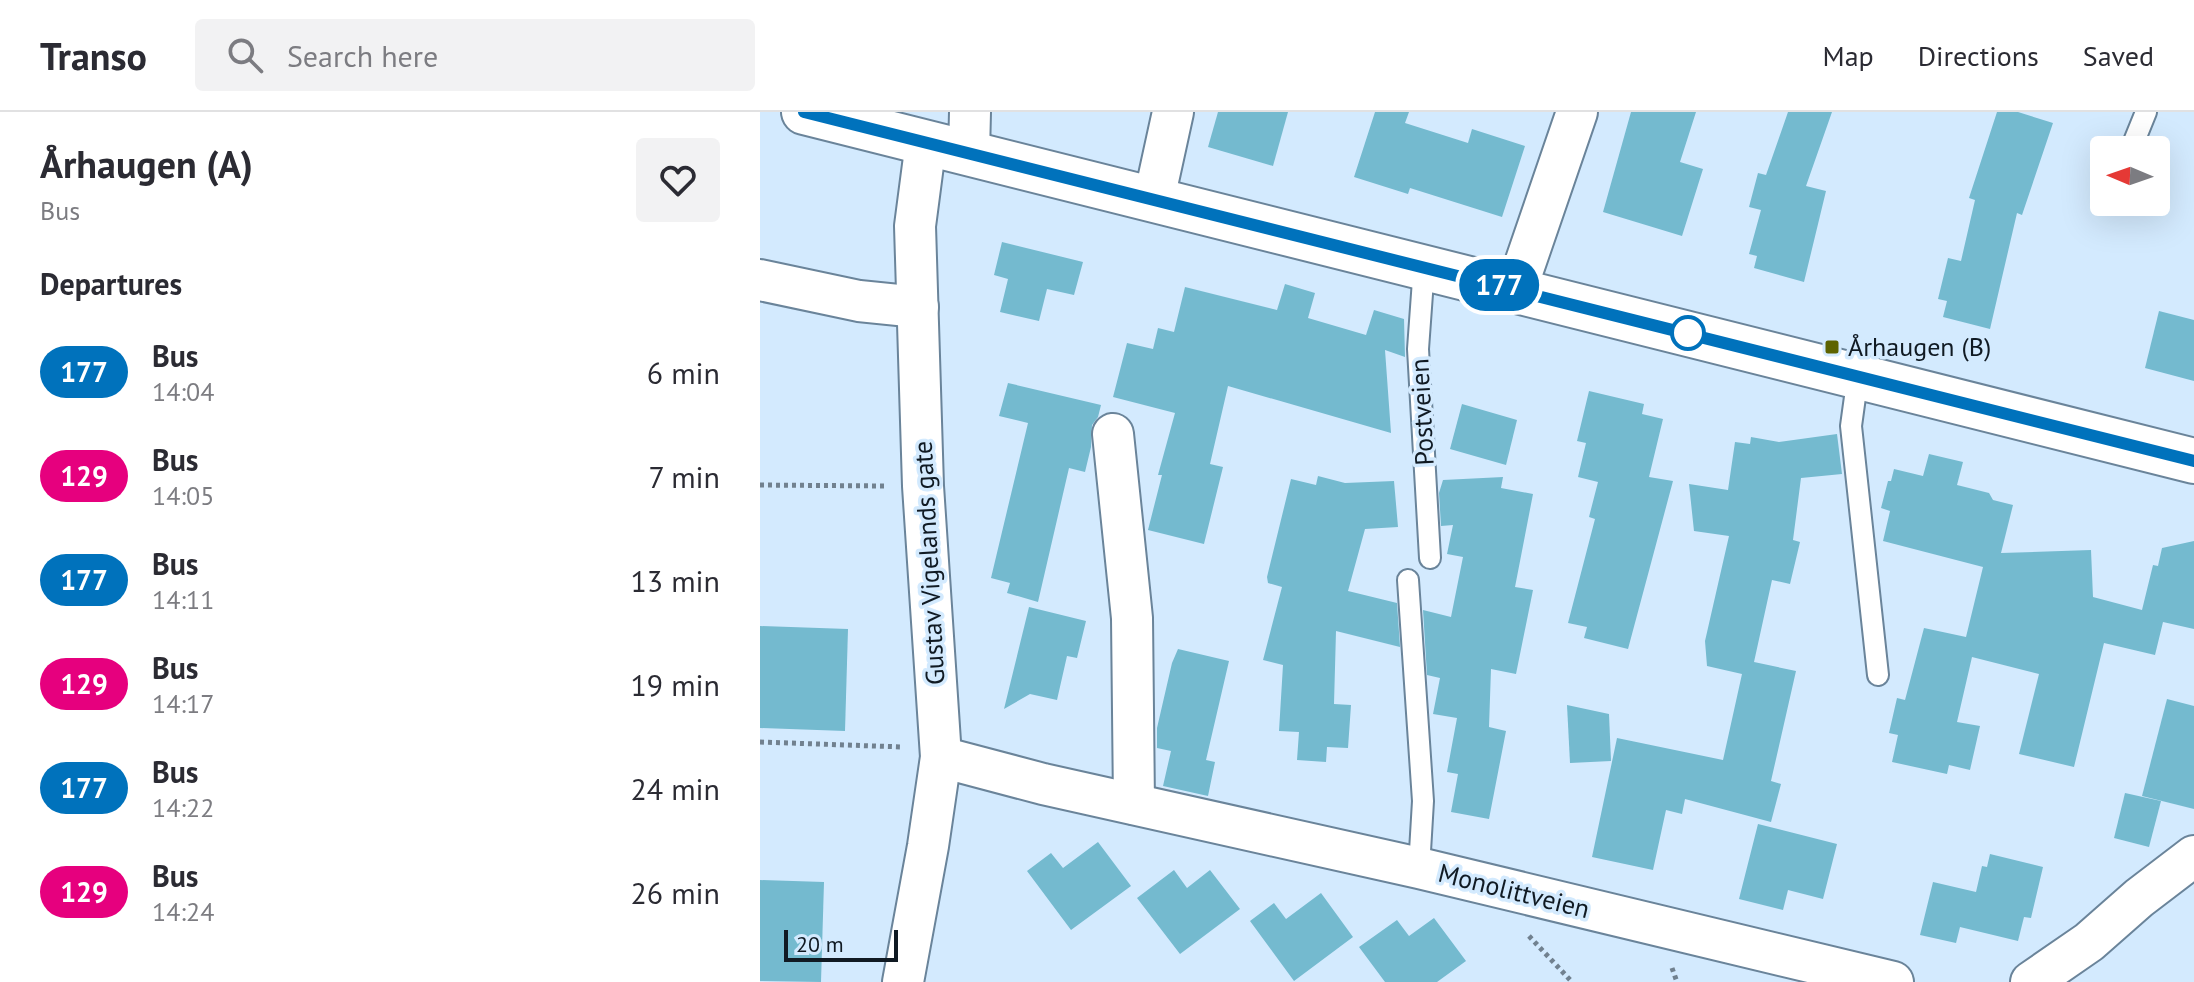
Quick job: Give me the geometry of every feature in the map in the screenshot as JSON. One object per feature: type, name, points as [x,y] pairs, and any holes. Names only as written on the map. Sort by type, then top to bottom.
[{"type":"street","points":[[804,112],[926,142],[970,132],[1154,199],[2194,461]]},
{"type":"street","points":[[1154,199],[1173,112]]},
{"type":"street","points":[[1516,290],[1577,112]]},
{"type":"street","name":"Gustav Vigelands gate","points":[[903,982],[941,757],[923,486],[915,226],[926,142]]},
{"type":"street","points":[[760,280],[859,301],[918,307]]},
{"type":"street","points":[[1113,434],[1132,618],[1134,804]]},
{"type":"street","name":"Monolittveien","points":[[941,757],[1043,784],[1419,868],[1893,982]]},
{"type":"street","points":[[2031,982],[2089,942],[2194,856]]},
{"type":"lane","points":[[2136,136],[2146,112]]},
{"type":"lane","name":"Postveien","points":[[1424,266],[1418,349],[1430,558]]},
{"type":"lane","points":[[1858,375],[1851,426],[1878,675]]},
{"type":"lane","points":[[1408,580],[1423,801],[1419,868]]},
{"type":"path","points":[[760,485],[923,486]]},
{"type":"path","points":[[760,742],[917,748],[941,757]]},
{"type":"path","points":[[1525,934],[1536,941],[1572,982]]},
{"type":"building","points":[[1218,112],[1288,112],[1273,166],[1208,147]]},
{"type":"building","points":[[1375,112],[1409,112],[1405,123],[1468,143],[1472,129],[1525,146],[1502,217],[1410,188],[1408,194],[1354,177]]},
{"type":"building","points":[[1631,112],[1696,112],[1680,162],[1703,169],[1682,236],[1603,212]]},
{"type":"building","points":[[1788,112],[1832,112],[1806,186],[1826,191],[1804,282],[1754,268],[1757,256],[1749,254],[1761,210],[1749,207],[1758,173],[1766,175]]},
{"type":"building","points":[[1997,112],[2018,112],[2053,123],[2022,215],[2017,213],[1990,329],[1943,317],[1947,301],[1938,299],[1948,258],[1961,261],[1975,200],[1969,198]]},
{"type":"building","points":[[1002,242],[1083,262],[1074,295],[1047,289],[1039,321],[1000,312],[1008,279],[994,275]]},
{"type":"building","points":[[1285,284],[1315,293],[1308,318],[1366,335],[1374,310],[1404,319],[1405,357],[1385,350],[1391,433],[1228,386],[1210,464],[1223,467],[1204,544],[1148,530],[1162,475],[1158,475],[1175,413],[1113,397],[1127,343],[1153,349],[1158,328],[1174,332],[1185,287],[1277,310]]},
{"type":"building","points":[[2159,311],[2194,320],[2194,381],[2145,368]]},
{"type":"building","points":[[1008,383],[1101,405],[1092,425],[1085,472],[1069,468],[1038,602],[1007,593],[1010,583],[991,578],[1028,423],[999,416]]},
{"type":"building","points":[[1589,391],[1644,404],[1642,414],[1663,419],[1649,477],[1673,481],[1628,649],[1584,638],[1587,627],[1568,623],[1595,519],[1589,517],[1598,482],[1578,477],[1586,443],[1577,441]]},
{"type":"building","points":[[1462,404],[1517,420],[1506,465],[1450,449]]},
{"type":"building","points":[[1837,434],[1842,474],[1801,478],[1793,540],[1800,542],[1790,584],[1772,580],[1754,662],[1796,671],[1771,781],[1781,784],[1771,822],[1685,799],[1682,814],[1666,810],[1653,870],[1592,857],[1617,738],[1723,760],[1742,674],[1707,666],[1705,641],[1729,536],[1694,531],[1689,484],[1728,490],[1735,442],[1750,444],[1751,437],[1779,442]]},
{"type":"building","points":[[1929,454],[1963,462],[1957,485],[1989,493],[1993,500],[2013,505],[2001,553],[2091,550],[2093,597],[2142,610],[2153,565],[2158,566],[2162,548],[2194,541],[2194,629],[2163,622],[2155,655],[2104,643],[2074,767],[2019,754],[2039,674],[1972,657],[1957,722],[1980,726],[1970,770],[1949,765],[1947,774],[1892,762],[1898,735],[1889,733],[1897,698],[1905,700],[1924,628],[1966,637],[1983,567],[1883,541],[1890,511],[1881,508],[1894,469],[1923,476]]},
{"type":"building","points":[[1318,476],[1345,483],[1394,481],[1398,527],[1365,529],[1348,591],[1397,603],[1400,647],[1336,631],[1334,704],[1351,705],[1348,748],[1327,747],[1326,762],[1297,760],[1299,732],[1279,731],[1283,665],[1263,660],[1282,587],[1268,583],[1267,577],[1291,479],[1316,485]]},
{"type":"building","points":[[1503,477],[1501,488],[1533,494],[1515,587],[1533,590],[1516,674],[1491,669],[1489,727],[1506,731],[1489,819],[1451,812],[1458,774],[1447,772],[1457,718],[1433,714],[1440,678],[1427,675],[1423,610],[1451,617],[1463,557],[1447,554],[1453,525],[1441,526],[1439,493],[1443,480]]},
{"type":"building","points":[[1029,607],[1086,621],[1077,658],[1067,656],[1057,700],[1030,694],[1004,709]]},
{"type":"building","points":[[760,626],[848,629],[845,731],[760,728]]},
{"type":"building","points":[[1178,649],[1229,661],[1206,760],[1215,762],[1208,796],[1163,786],[1171,751],[1157,748],[1157,728]]},
{"type":"building","points":[[2167,699],[2194,706],[2194,809],[2142,796]]},
{"type":"building","points":[[1567,705],[1609,714],[1611,761],[1570,763]]},
{"type":"building","points":[[2125,793],[2161,801],[2149,847],[2114,838]]},
{"type":"building","points":[[1758,824],[1837,844],[1823,899],[1788,890],[1783,910],[1739,899]]},
{"type":"building","points":[[1098,842],[1131,886],[1071,930],[1027,871],[1051,853],[1063,868]]},
{"type":"building","points":[[1990,854],[2043,867],[2031,918],[2024,917],[2018,941],[1960,927],[1956,943],[1920,935],[1933,882],[1976,892],[1982,866],[1987,867]]},
{"type":"building","points":[[1174,870],[1187,888],[1210,870],[1240,909],[1180,954],[1137,898]]},
{"type":"building","points":[[760,880],[824,882],[821,982],[760,981]]},
{"type":"building","points":[[1321,893],[1353,937],[1294,981],[1250,921],[1274,903],[1286,919]]},
{"type":"building","points":[[1434,918],[1466,961],[1437,982],[1385,982],[1359,947],[1397,920],[1409,936]]},
{"type":"bus line","name":"177","points":[[804,112],[2194,461]]},
{"type":"place","name":"Århaugen (B)","points":[[1832,347]]}]
